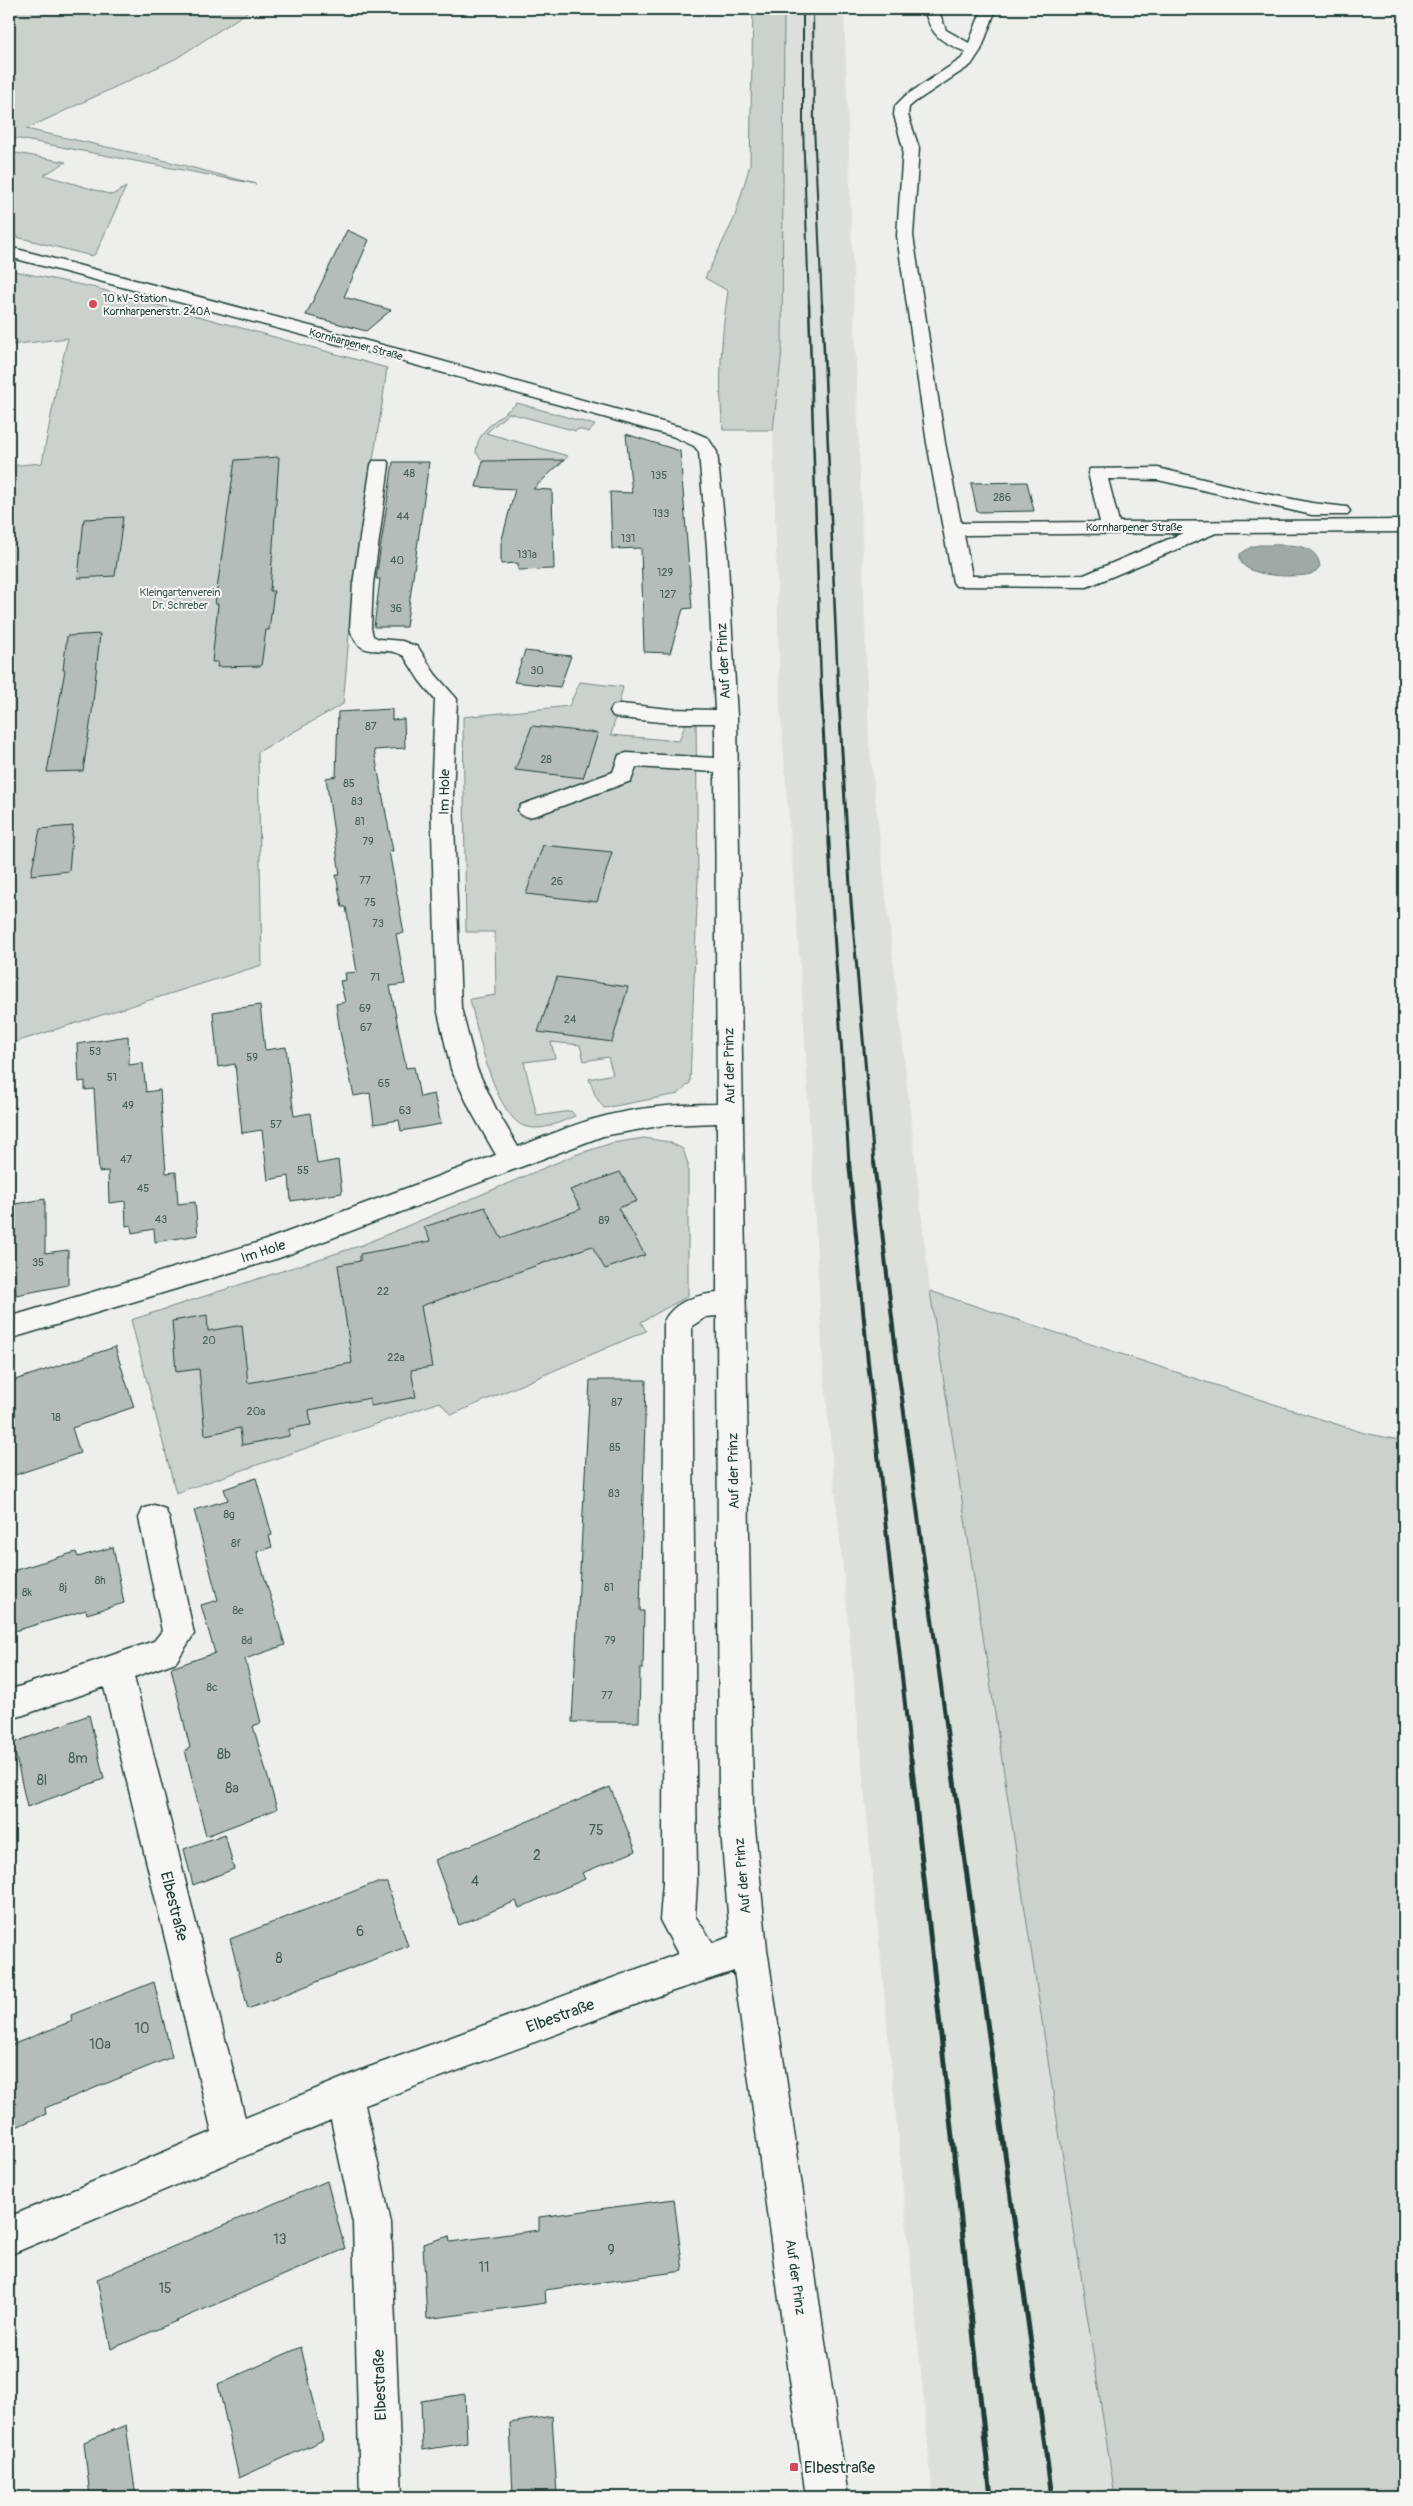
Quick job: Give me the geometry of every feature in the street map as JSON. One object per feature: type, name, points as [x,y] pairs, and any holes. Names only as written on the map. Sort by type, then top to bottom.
[{"type":"street","points":[[931,9],[936,28],[942,36],[974,50]]},
{"type":"street","points":[[989,9],[988,17],[974,50],[966,62],[910,99],[902,106],[901,115],[911,148],[905,236],[936,442],[951,529],[963,582],[1087,581],[1214,526]]},
{"type":"street","name":"Kornharpener Straße","points":[[9,252],[526,389],[678,432],[701,442]]},
{"type":"street","name":"Auf der Prinz","points":[[701,442],[708,452],[717,547],[726,717],[736,1808],[741,1879],[749,1949],[827,2497]]},
{"type":"street","name":"Im Hole","points":[[380,465],[363,580],[359,630],[363,639],[374,645],[405,648],[417,656],[426,675],[446,699],[442,797],[449,1008],[464,1069],[484,1111],[512,1159]]},
{"type":"street","points":[[1111,528],[1097,473],[1158,474],[1252,497],[1312,508],[1374,514],[1404,513]]},
{"type":"street","name":"Kornharpener Straße","points":[[951,529],[1404,526]]},
{"type":"street","points":[[621,711],[670,716],[726,717]]},
{"type":"street","points":[[529,810],[623,776],[627,760],[726,766]]},
{"type":"street","name":"Im Hole","points":[[9,1328],[269,1250],[599,1127],[633,1119],[674,1113],[729,1113]]},
{"type":"street","points":[[705,1963],[677,1920],[680,1882],[678,1320],[700,1306],[732,1303]]},
{"type":"street","points":[[9,1705],[165,1652],[178,1634],[154,1518]]},
{"type":"street","name":"Elbestraße","points":[[116,1669],[234,2143]]},
{"type":"street","name":"Elbestraße","points":[[9,2236],[344,2096],[705,1963],[749,1949]]},
{"type":"street","name":"Elbestraße","points":[[344,2096],[372,2223],[381,2497]]},
{"type":"shaded area","points":[[782,9],[844,9],[869,741],[930,1291],[1115,2497],[933,2497],[823,1365],[802,991],[780,705],[773,430]]},
{"type":"shaded area","points":[[1259,545],[1286,545],[1304,548],[1312,551],[1317,557],[1320,566],[1311,574],[1293,576],[1256,572],[1247,568],[1241,562],[1240,554],[1251,547]]},
{"type":"green space","points":[[9,9],[252,9],[177,58],[26,129],[143,155],[256,184],[9,137]]},
{"type":"green space","points":[[753,9],[784,9],[782,350],[773,430],[723,430],[721,361],[728,291],[705,278],[734,219],[750,165]]},
{"type":"green space","points":[[11,152],[66,162],[44,175],[112,195],[126,187],[96,253],[92,256],[9,235],[9,156]]},
{"type":"green space","name":"Kleingartenverein Dr. Schreber","points":[[9,270],[96,288],[387,368],[355,578],[343,704],[258,752],[262,965],[9,1044],[9,466],[42,463],[68,338],[9,345]]},
{"type":"green space","points":[[517,403],[595,425],[589,432],[578,429],[576,431],[509,413],[486,433],[568,456],[559,466],[491,465],[484,462],[476,453],[480,437]]},
{"type":"green space","points":[[580,682],[623,687],[611,735],[679,741],[686,722],[696,723],[698,878],[690,1083],[678,1094],[604,1108],[596,1097],[589,1079],[613,1074],[608,1057],[584,1061],[580,1045],[551,1042],[555,1058],[524,1062],[537,1116],[571,1111],[575,1116],[552,1125],[533,1128],[516,1121],[497,1091],[489,1071],[470,999],[496,995],[495,932],[466,932],[463,717],[569,706]]},
{"type":"green space","points":[[644,1138],[669,1142],[683,1149],[688,1164],[688,1296],[641,1322],[646,1331],[451,1415],[440,1402],[176,1493],[131,1320],[362,1245],[575,1155],[612,1143]]},
{"type":"green space","points":[[930,1291],[1364,1433],[1404,1441],[1404,2497],[1115,2497]]},
{"type":"building","points":[[347,230],[369,240],[344,297],[391,310],[366,331],[306,315]]},
{"type":"building","points":[[626,434],[680,451],[692,608],[683,609],[670,653],[644,652],[641,548],[612,549],[610,492],[632,493]]},
{"type":"building","points":[[279,457],[270,591],[274,591],[269,630],[266,630],[261,666],[217,667],[218,662],[212,662],[218,604],[215,604],[235,460]]},
{"type":"building","points":[[564,460],[533,489],[552,490],[554,569],[518,570],[518,563],[501,564],[501,543],[515,489],[476,487],[483,461]]},
{"type":"building","points":[[393,462],[429,462],[406,627],[374,627],[380,579],[376,579]]},
{"type":"building","points":[[1027,482],[1034,511],[977,512],[971,483]]},
{"type":"building","points":[[123,517],[115,576],[78,578],[84,519]]},
{"type":"building","points":[[100,634],[92,712],[83,771],[47,772],[65,670],[63,670],[67,636]]},
{"type":"building","points":[[525,651],[571,656],[560,687],[514,682]]},
{"type":"building","points":[[392,709],[392,720],[404,719],[405,748],[374,750],[393,851],[389,851],[404,933],[396,934],[405,984],[390,986],[406,1068],[414,1067],[420,1097],[434,1094],[441,1124],[401,1131],[399,1120],[374,1124],[370,1093],[354,1096],[340,1032],[336,1004],[345,1002],[340,981],[346,980],[345,973],[357,972],[346,907],[342,907],[336,875],[340,875],[326,778],[336,776],[338,712]]},
{"type":"building","points":[[532,726],[598,733],[583,778],[515,770]]},
{"type":"building","points":[[73,826],[69,871],[31,875],[40,829]]},
{"type":"building","points":[[543,845],[612,852],[597,902],[526,894]]},
{"type":"building","points":[[557,977],[628,987],[612,1042],[538,1032]]},
{"type":"building","points":[[260,1005],[265,1050],[286,1047],[294,1116],[310,1113],[317,1164],[338,1160],[342,1193],[291,1201],[289,1176],[268,1180],[262,1130],[242,1133],[235,1064],[218,1067],[213,1012]]},
{"type":"building","points":[[128,1036],[129,1065],[143,1063],[146,1092],[160,1090],[166,1173],[176,1172],[178,1204],[195,1202],[198,1235],[155,1242],[154,1229],[132,1233],[131,1225],[126,1226],[125,1201],[109,1203],[108,1171],[99,1172],[94,1089],[85,1090],[85,1081],[79,1082],[77,1044]]},
{"type":"building","points":[[620,1172],[637,1201],[618,1208],[645,1255],[605,1269],[592,1246],[421,1306],[432,1367],[411,1370],[416,1397],[371,1406],[370,1398],[309,1410],[311,1425],[289,1429],[289,1436],[242,1445],[240,1428],[205,1435],[199,1369],[176,1372],[172,1321],[207,1315],[208,1331],[242,1325],[248,1383],[352,1363],[338,1265],[360,1261],[360,1254],[431,1241],[424,1227],[485,1207],[501,1238],[581,1209],[570,1190]]},
{"type":"building","points":[[45,1199],[45,1253],[68,1250],[68,1285],[16,1295],[15,1269],[9,1270],[9,1205]]},
{"type":"building","points":[[115,1347],[134,1407],[72,1428],[80,1453],[9,1477],[9,1382]]},
{"type":"building","points":[[590,1380],[646,1380],[640,1611],[644,1611],[643,1669],[640,1669],[639,1722],[572,1722]]},
{"type":"building","points":[[256,1478],[272,1535],[269,1536],[272,1547],[257,1552],[285,1645],[245,1659],[261,1723],[253,1726],[277,1809],[206,1836],[185,1750],[190,1748],[171,1668],[215,1653],[201,1605],[218,1600],[194,1510],[228,1500],[224,1489]]},
{"type":"building","points":[[113,1547],[124,1603],[87,1614],[86,1610],[11,1632],[9,1572],[76,1552],[78,1557]]},
{"type":"building","points":[[89,1715],[104,1779],[27,1807],[13,1743]]},
{"type":"building","points":[[610,1787],[636,1851],[582,1873],[585,1879],[519,1908],[516,1901],[459,1925],[435,1860]]},
{"type":"building","points":[[225,1834],[234,1869],[193,1885],[184,1849]]},
{"type":"building","points":[[375,1883],[387,1883],[408,1946],[248,2009],[230,1939]]},
{"type":"building","points":[[154,1982],[172,2057],[45,2108],[46,2114],[9,2130],[9,2046],[72,2021],[71,2015]]},
{"type":"building","points":[[327,2181],[345,2249],[111,2349],[97,2279]]},
{"type":"building","points":[[674,2199],[683,2271],[545,2290],[546,2303],[427,2319],[423,2244],[449,2236],[450,2242],[539,2230],[539,2217]]},
{"type":"building","points":[[301,2347],[323,2440],[239,2478],[218,2384]]},
{"type":"building","points":[[465,2394],[467,2443],[423,2450],[421,2401]]},
{"type":"building","points":[[552,2416],[557,2494],[513,2497],[510,2423]]},
{"type":"building","points":[[126,2425],[136,2497],[90,2497],[84,2442]]},
{"type":"railway","points":[[803,9],[803,126],[809,305]]},
{"type":"railway","points":[[813,9],[814,126],[822,305]]},
{"type":"railway","points":[[809,304],[821,686]]},
{"type":"railway","points":[[822,304],[838,686]]},
{"type":"railway","points":[[821,685],[832,902],[849,1163]]},
{"type":"railway","points":[[838,685],[851,902],[874,1163]]},
{"type":"railway","points":[[849,1162],[868,1362],[911,1760]]},
{"type":"railway","points":[[874,1162],[897,1361],[951,1760]]},
{"type":"railway","points":[[911,1759],[991,2497]]},
{"type":"railway","points":[[951,1759],[1052,2497]]},
{"type":"place","name":"10 kV-Station Kornharpenerstr. 240A","points":[[93,304]]},
{"type":"place","name":"Elbestraße","points":[[794,2467]]}]
